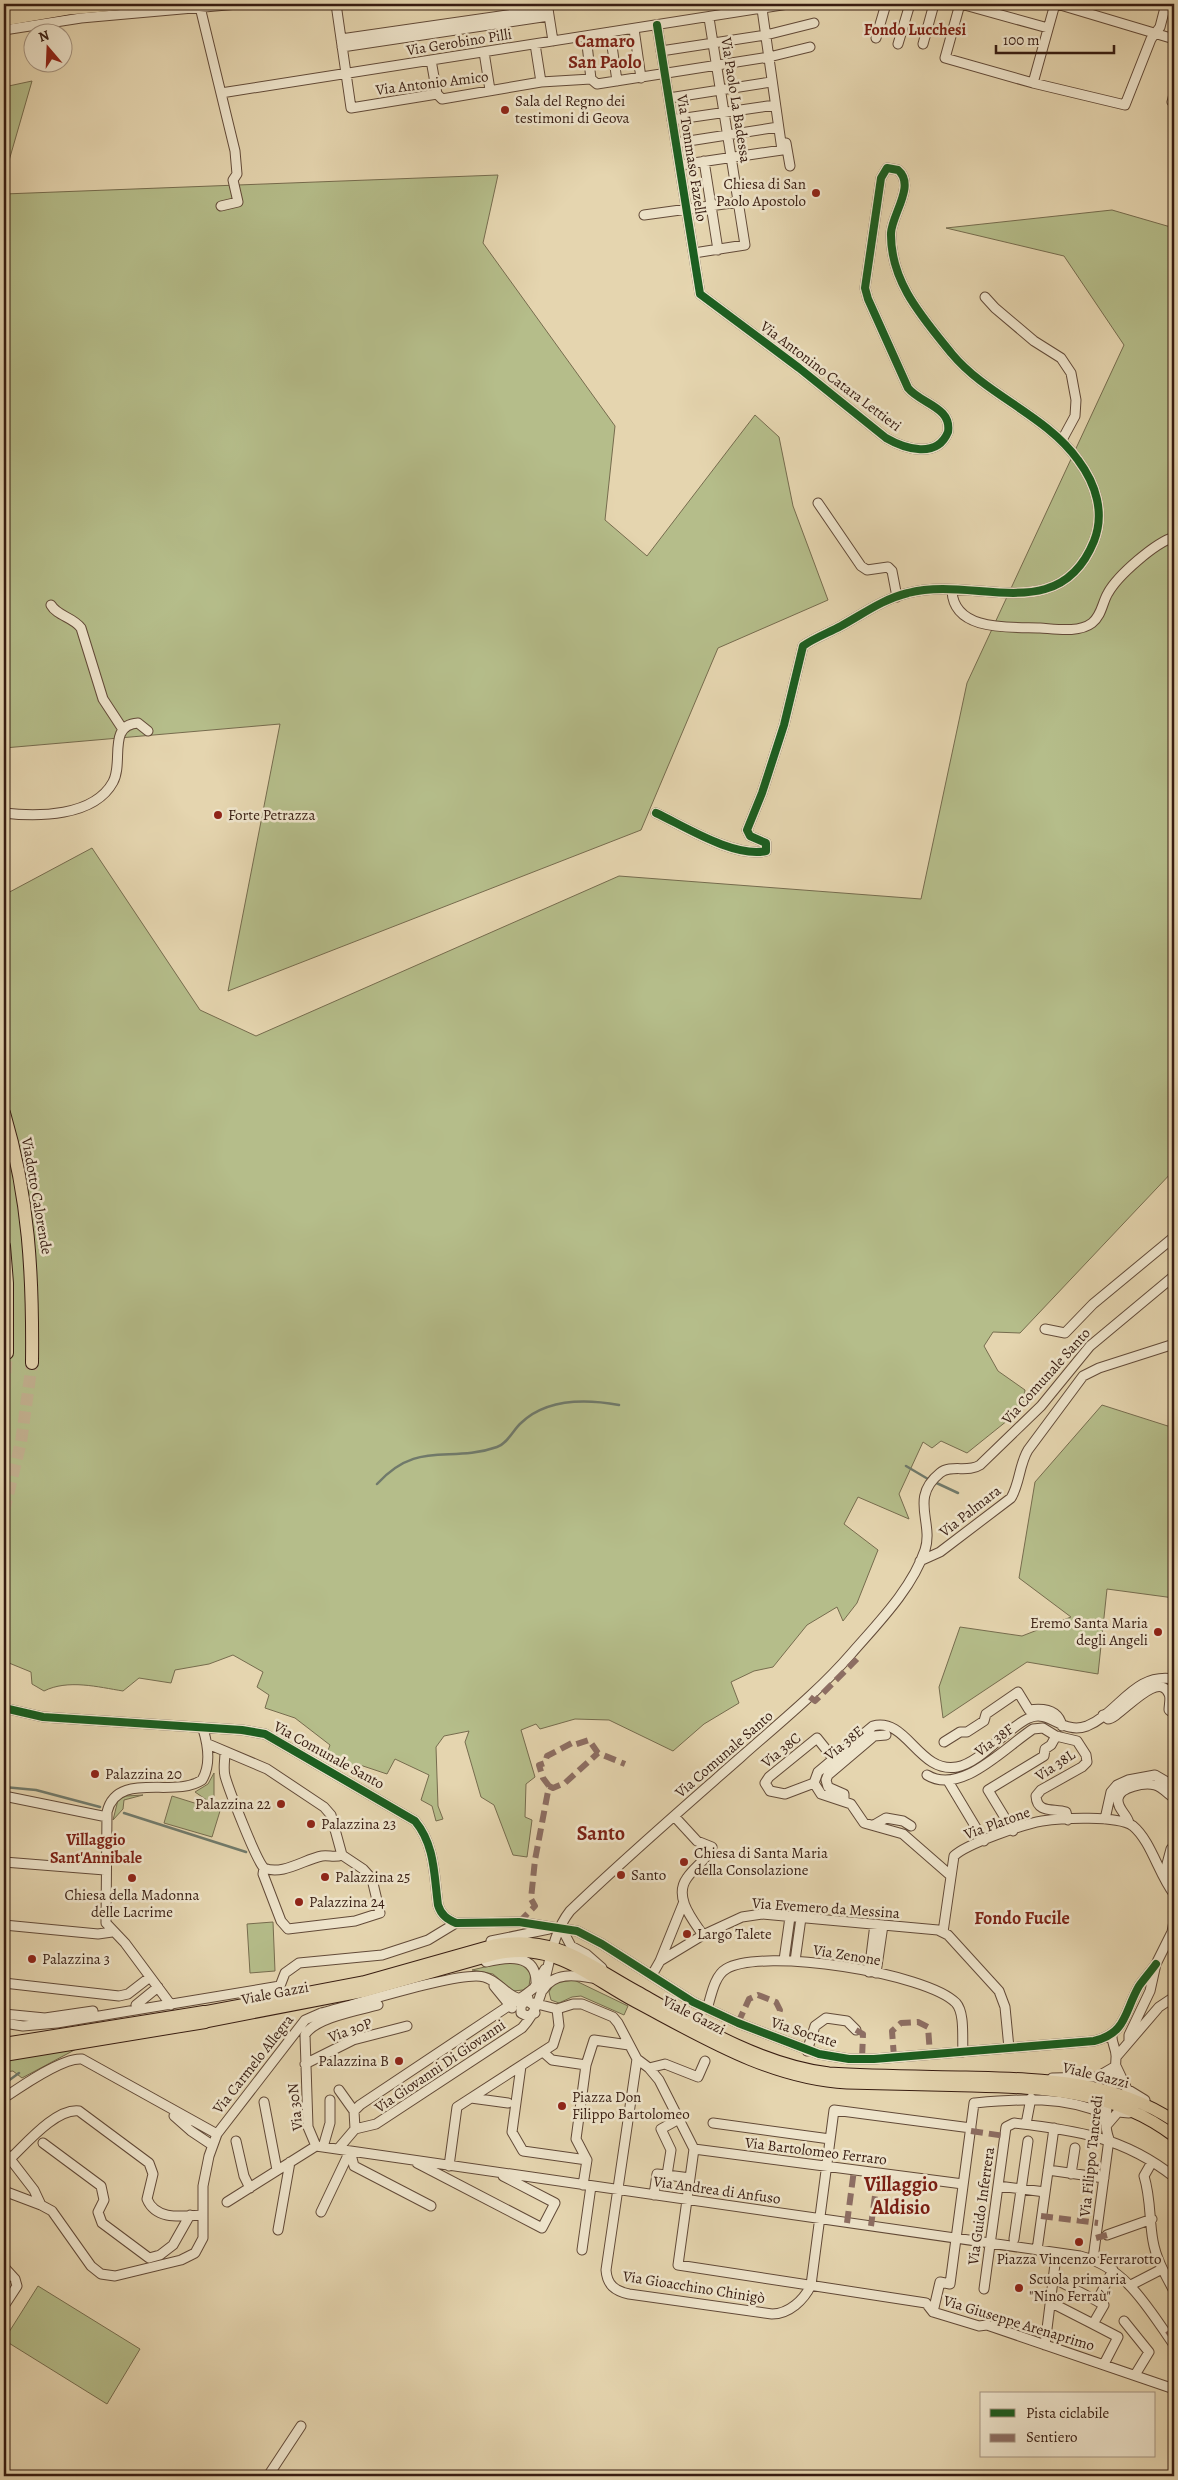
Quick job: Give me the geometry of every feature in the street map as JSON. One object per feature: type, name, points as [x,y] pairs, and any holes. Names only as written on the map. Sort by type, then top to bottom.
[{"type":"highway","name":"Viadotto Calorende","points":[[4,1112],[21,1182],[29,1236],[33,1291],[32,1363]]},
{"type":"highway","points":[[4,1246],[7,1347]]},
{"type":"highway","points":[[4,2044],[204,2011]]},
{"type":"highway","points":[[4,2055],[204,2011]]},
{"type":"main road","points":[[4,11],[43,4]]},
{"type":"main road","points":[[4,20],[62,10],[127,4]]},
{"type":"main road","name":"Viale Gazzi","points":[[204,2011],[371,1980],[506,1943],[526,1942],[551,1956],[576,1956],[612,1978],[735,2043],[766,2056],[811,2070],[847,2074],[1042,2079],[1075,2083],[1110,2096],[1152,2108],[1174,2121]]},
{"type":"main road","name":"Viale Gazzi","points":[[204,2011],[351,1994],[505,1952],[525,1952],[566,1960],[596,1979],[732,2052],[762,2065],[809,2079],[847,2083],[1040,2088],[1087,2095],[1110,2096],[1174,2136]]},
{"type":"street","points":[[4,30],[80,18],[238,4]]},
{"type":"street","points":[[336,4],[346,74]]},
{"type":"street","name":"Via Gerobino Pilli","points":[[221,93],[709,18],[788,4]]},
{"type":"street","points":[[876,38],[886,4]]},
{"type":"street","points":[[898,44],[910,4]]},
{"type":"street","points":[[923,44],[934,4]]},
{"type":"street","points":[[1048,28],[993,8],[960,4],[945,58],[1033,83],[1125,105],[1160,27],[1166,4]]},
{"type":"street","points":[[1033,83],[1056,4],[1174,39]]},
{"type":"street","points":[[200,7],[235,151],[237,174],[233,180],[238,202],[221,206]]},
{"type":"street","points":[[680,165],[782,150],[762,9]]},
{"type":"street","points":[[342,43],[549,16],[553,41]]},
{"type":"street","name":"Via Paolo La Badessa","points":[[709,18],[745,245],[718,250]]},
{"type":"street","points":[[661,51],[766,35],[814,23]]},
{"type":"street","name":"Via Tommaso Fazello","points":[[657,25],[700,294]]},
{"type":"street","points":[[634,29],[641,78]]},
{"type":"street","points":[[610,32],[617,81]]},
{"type":"street","points":[[586,36],[591,78]]},
{"type":"street","points":[[535,44],[541,82]]},
{"type":"street","name":"Via Antonio Amico","points":[[346,74],[352,108],[437,94],[442,99],[541,82],[591,78],[597,84],[770,57],[810,47]]},
{"type":"street","points":[[484,52],[490,90]]},
{"type":"street","points":[[770,57],[774,64],[790,166]]},
{"type":"street","points":[[431,60],[437,94]]},
{"type":"street","points":[[669,98],[771,82]]},
{"type":"street","points":[[672,120],[775,104]]},
{"type":"street","points":[[676,143],[778,128]]},
{"type":"street","points":[[694,253],[718,250],[704,161]]},
{"type":"street","name":"Via Antonino Catara Lettieri","points":[[656,813],[739,850],[756,853],[766,851],[768,847],[766,843],[750,836],[747,830],[784,726],[803,646],[875,606],[897,597],[924,590],[1025,594],[1060,583],[1081,566],[1095,540],[1099,527],[1100,512],[1089,477],[1077,457],[1062,440],[969,370],[954,356],[906,294],[895,263],[891,235],[905,184],[901,173],[894,168],[885,170],[881,178],[866,293],[908,388],[915,395],[938,409],[946,418],[948,432],[938,446],[920,450],[895,443],[886,438],[799,368],[700,294]]},
{"type":"street","points":[[644,216],[739,202]]},
{"type":"street","points":[[984,297],[1034,340],[1061,358],[1071,373],[1076,400],[1075,416],[1062,440]]},
{"type":"street","points":[[818,503],[861,566],[868,570],[888,567],[892,571],[897,597]]},
{"type":"street","points":[[952,590],[956,607],[981,624],[995,627],[1079,629],[1095,621],[1107,594],[1122,573],[1174,537]]},
{"type":"street","points":[[51,605],[54,610],[77,622],[103,699],[122,728]]},
{"type":"street","points":[[4,813],[33,816],[53,814],[84,805],[103,794],[109,788],[116,775],[118,738],[122,728],[126,725],[138,723],[148,731]]},
{"type":"street","points":[[1045,1328],[1065,1332],[1099,1298],[1174,1237]]},
{"type":"street","name":"Via Comunale Santo","points":[[530,2005],[561,1927],[570,1911],[827,1680],[892,1604],[920,1561],[927,1536],[923,1505],[934,1481],[944,1470],[968,1470],[980,1465],[1041,1406],[1090,1346],[1174,1276]]},
{"type":"street","name":"Via Palmara","points":[[920,1561],[940,1552],[1012,1498],[1022,1463],[1028,1450],[1083,1376],[1099,1368],[1174,1344]]},
{"type":"street","points":[[950,1875],[903,1834],[862,1821],[851,1804],[824,1797],[814,1783],[818,1772],[864,1731],[878,1724],[891,1727],[932,1763],[948,1768],[961,1766],[973,1759],[1030,1717],[1046,1717],[1072,1729],[1084,1727],[1103,1715],[1143,1683],[1163,1678],[1174,1679]]},
{"type":"street","points":[[1103,1715],[1108,1719],[1114,1718],[1142,1694],[1157,1688],[1163,1688],[1168,1692],[1170,1696],[1169,1710],[1174,1714]]},
{"type":"street","points":[[944,1742],[960,1732],[967,1732],[984,1721],[986,1714],[1018,1692],[1028,1710],[1042,1709],[1054,1712],[1060,1718],[1062,1726]]},
{"type":"street","name":"Via Comunale Santo","points":[[4,1708],[43,1717],[256,1732],[275,1738],[409,1816],[420,1827],[430,1848],[439,1909],[449,1920],[456,1923]]},
{"type":"street","name":"Via 38F","points":[[948,1782],[975,1771],[1036,1728],[1043,1728],[1056,1736],[1077,1742]]},
{"type":"street","points":[[169,2003],[125,1943],[112,1932],[105,1918],[107,1817],[110,1802],[122,1791],[187,1786],[197,1783],[206,1770],[208,1744],[203,1729]]},
{"type":"street","name":"Via 38E","points":[[844,1801],[842,1792],[828,1786],[828,1775],[874,1736],[886,1735]]},
{"type":"street","points":[[1012,1831],[988,1790],[1044,1756],[1045,1749],[1051,1745],[1056,1736]]},
{"type":"street","name":"Via 38C","points":[[814,1783],[781,1794],[770,1791],[765,1783],[769,1777],[817,1738],[833,1758]]},
{"type":"street","name":"Via 38L","points":[[1068,1820],[1066,1812],[1042,1808],[1037,1803],[1036,1796],[1041,1790],[1085,1765],[1086,1755],[1077,1742]]},
{"type":"street","points":[[208,1744],[280,1776],[324,1807],[331,1815],[342,1855],[363,1869],[372,1879],[380,1913],[355,1921],[288,1929],[281,1921],[263,1874],[264,1868],[259,1861],[242,1817],[234,1806],[225,1774],[225,1752]]},
{"type":"street","points":[[927,1775],[948,1782],[984,1841]]},
{"type":"street","points":[[1105,1819],[1111,1792],[1122,1782],[1155,1775],[1174,1786]]},
{"type":"street","points":[[1174,1798],[1159,1787],[1151,1784],[1123,1790],[1119,1796],[1118,1803],[1128,1816],[1129,1823],[1142,1837],[1172,1892],[1174,1903]]},
{"type":"street","points":[[4,1796],[107,1817]]},
{"type":"street","points":[[652,1975],[660,1962],[683,1904],[686,1879],[708,1858],[712,1847],[696,1841],[674,1816]]},
{"type":"street","points":[[874,1825],[882,1819],[890,1818],[911,1826]]},
{"type":"street","name":"Via Platone","points":[[943,1932],[952,1861],[958,1853],[984,1841],[1041,1821],[1105,1819],[1129,1823]]},
{"type":"street","points":[[1174,1846],[1171,1849],[1168,1864],[1174,1877]]},
{"type":"street","points":[[264,1868],[279,1870],[321,1857],[334,1858],[342,1855]]},
{"type":"street","points":[[4,1862],[105,1870]]},
{"type":"street","points":[[683,1904],[707,1934]]},
{"type":"street","name":"Via Evemero da Messina","points":[[660,1962],[707,1934],[748,1915],[790,1916],[943,1932]]},
{"type":"street","points":[[784,1960],[790,1916]]},
{"type":"street","points":[[795,1961],[801,1918]]},
{"type":"street","points":[[503,1921],[506,1928],[504,1938]]},
{"type":"street","points":[[281,1998],[280,1986],[289,1968],[298,1963],[382,1955],[418,1944],[447,1930],[456,1923],[503,1921],[561,1927]]},
{"type":"street","points":[[1113,2041],[1139,1986],[1156,1964],[1173,1930],[1174,1921]]},
{"type":"street","points":[[873,1972],[879,1924]]},
{"type":"street","points":[[4,1925],[98,1934],[112,1932]]},
{"type":"street","points":[[446,1958],[465,1948],[561,1927]]},
{"type":"street","points":[[561,1927],[571,1946],[593,1959],[612,1978]]},
{"type":"street","name":"Via Socrate","points":[[561,1927],[586,1934],[652,1975],[680,1995],[707,2009],[806,2050],[830,2056],[862,2059],[1113,2041],[1130,2038]]},
{"type":"street","points":[[943,1932],[999,1991],[1005,2008],[1009,2048]]},
{"type":"street","points":[[439,1970],[517,1958],[531,1965],[535,1971],[538,1986],[544,1999],[553,2008],[559,2026],[553,2045],[457,2107],[449,2166]]},
{"type":"street","name":"Via Zenone","points":[[707,2009],[718,1979],[727,1968],[738,1964],[784,1960],[873,1972],[914,1982],[954,2002],[960,2012],[963,2052]]},
{"type":"street","points":[[1130,2038],[1150,1991],[1156,1964]]},
{"type":"street","name":"Via Carmelo Allegra","points":[[41,2205],[59,2219],[94,2270],[106,2276],[115,2276],[191,2256],[198,2249],[203,2238],[201,2205],[205,2171],[217,2134],[305,2020],[321,2013],[468,1976],[487,1978]]},
{"type":"street","points":[[538,1986],[567,1976],[596,1979]]},
{"type":"street","points":[[4,1983],[114,1996],[128,1994],[150,1977]]},
{"type":"street","points":[[487,1978],[530,2005]]},
{"type":"street","points":[[487,1978],[508,2006],[521,2013],[521,2006],[530,2005],[553,2008],[576,2004],[608,2015],[618,2023],[637,2059],[649,2068],[659,2080],[694,2149],[687,2200]]},
{"type":"street","name":"Via Carmelo Allegra","points":[[305,2064],[304,2038],[313,2026],[437,1989],[442,1982]]},
{"type":"street","points":[[4,2023],[46,2024],[189,1998],[204,2011],[280,1986]]},
{"type":"street","points":[[136,2005],[158,1987]]},
{"type":"street","points":[[1117,2056],[1130,2038],[1160,2007],[1174,1997]]},
{"type":"street","points":[[4,2014],[45,2018],[136,2005],[169,2003]]},
{"type":"street","name":"Via Giovanni Di Giovanni","points":[[530,2005],[522,2028],[376,2124],[354,2129],[354,2111],[508,2006],[530,2005]]},
{"type":"street","points":[[806,2050],[815,2026],[826,2018],[847,2021],[856,2030]]},
{"type":"street","name":"Via 30P","points":[[305,2064],[353,2040],[407,2026]]},
{"type":"street","points":[[1119,2029],[1125,2030],[1130,2038]]},
{"type":"street","points":[[582,2250],[587,2160],[576,2139],[586,2064],[594,2040],[630,2045]]},
{"type":"street","name":"Via Filippo Tancredi","points":[[1093,2259],[1109,2139],[1106,2126],[1107,2114],[1117,2056],[1113,2041]]},
{"type":"street","points":[[543,2052],[552,2060],[586,2064]]},
{"type":"street","points":[[4,2098],[37,2077],[79,2058],[86,2060],[217,2134]]},
{"type":"street","name":"Via Gioacchino Chinigò","points":[[637,2059],[606,2270],[609,2282],[618,2291],[776,2314],[789,2310],[805,2297],[811,2285]]},
{"type":"street","points":[[649,2068],[665,2064],[698,2077],[706,2061]]},
{"type":"street","name":"Via 30N","points":[[305,2064],[308,2127],[319,2146]]},
{"type":"street","points":[[521,2066],[512,2132],[523,2151],[587,2160]]},
{"type":"street","points":[[1042,2079],[1097,2077],[1116,2066],[1127,2089],[1145,2100],[1152,2108]]},
{"type":"street","points":[[339,2090],[354,2111]]},
{"type":"street","points":[[1087,2095],[1107,2114]]},
{"type":"street","points":[[472,2098],[508,2103]]},
{"type":"street","points":[[933,2312],[940,2282],[950,2284],[974,2103],[1031,2098],[1091,2107],[1107,2114]]},
{"type":"street","points":[[1031,2098],[1026,2124],[1109,2139],[1126,2146],[1174,2177]]},
{"type":"street","points":[[227,2202],[319,2146],[330,2123],[330,2100]]},
{"type":"street","points":[[264,2102],[277,2170]]},
{"type":"street","points":[[163,2105],[191,2131],[212,2145]]},
{"type":"street","points":[[811,2285],[834,2110],[971,2128]]},
{"type":"street","points":[[10,2159],[59,2115],[70,2111],[79,2111],[149,2163],[153,2174],[147,2195],[151,2207],[162,2214],[202,2215]]},
{"type":"street","points":[[1106,2126],[1118,2112],[1129,2113],[1174,2142]]},
{"type":"street","points":[[668,2175],[671,2150],[661,2129],[679,2119]]},
{"type":"street","points":[[713,2123],[830,2139]]},
{"type":"street","name":"Via Guido Inferrera","points":[[984,2289],[1006,2127],[1014,2123],[1026,2124]]},
{"type":"street","points":[[1036,2250],[1054,2128]]},
{"type":"street","points":[[319,2146],[338,2149],[354,2129]]},
{"type":"street","points":[[236,2141],[244,2176],[250,2188]]},
{"type":"street","points":[[1014,2238],[1028,2142]]},
{"type":"street","points":[[43,2143],[101,2186],[104,2200],[98,2212],[102,2223],[145,2257],[156,2257],[173,2245],[190,2216]]},
{"type":"street","points":[[1071,2174],[1075,2148]]},
{"type":"street","name":"Via Andrea di Anfuso","points":[[338,2149],[1093,2259],[1113,2270],[1131,2285],[1174,2344]]},
{"type":"street","name":"Via Bartolomeo Ferraro","points":[[694,2149],[963,2184]]},
{"type":"street","points":[[4,2151],[34,2190],[41,2205]]},
{"type":"street","points":[[350,2151],[354,2166],[431,2206]]},
{"type":"street","points":[[321,2212],[350,2151]]},
{"type":"street","points":[[411,2160],[542,2228],[555,2203],[496,2172]]},
{"type":"street","points":[[278,2230],[290,2162]]},
{"type":"street","points":[[1152,2162],[1144,2176],[1150,2195],[1153,2242],[1162,2269],[1174,2291]]},
{"type":"street","points":[[1048,2170],[1104,2178]]},
{"type":"street","points":[[654,2195],[657,2174],[690,2178]]},
{"type":"street","points":[[998,2186],[1045,2192]]},
{"type":"street","points":[[4,2191],[41,2205]]},
{"type":"street","name":"Via Giuseppe Arenaprimo","points":[[687,2200],[678,2265],[926,2303],[933,2312],[979,2326],[987,2325],[1174,2389]]},
{"type":"street","points":[[1107,2235],[1152,2218]]},
{"type":"street","points":[[1045,2345],[1055,2264]]},
{"type":"street","points":[[4,2267],[15,2279],[17,2286],[4,2306]]},
{"type":"street","points":[[1131,2285],[1162,2269]]},
{"type":"street","points":[[1097,2301],[1113,2270]]},
{"type":"street","points":[[1053,2278],[1104,2305],[1094,2324]]},
{"type":"street","points":[[1050,2302],[1118,2337],[1104,2364]]},
{"type":"street","points":[[1124,2321],[1149,2352],[1135,2375]]},
{"type":"street","points":[[268,2476],[301,2426]]},
{"type":"green space","points":[[32,81],[4,178],[4,87]]},
{"type":"green space","points":[[498,175],[483,243],[615,426],[605,520],[647,556],[755,415],[779,437],[793,506],[828,600],[718,648],[641,830],[228,991],[280,724],[4,748],[4,194]]},
{"type":"green space","points":[[1112,210],[1174,228],[1174,1170],[1020,1333],[993,1332],[984,1346],[998,1371],[1025,1390],[1023,1408],[967,1453],[941,1441],[932,1448],[923,1442],[899,1494],[909,1519],[858,1497],[844,1524],[878,1550],[857,1603],[843,1621],[837,1607],[807,1625],[773,1667],[754,1671],[731,1682],[739,1703],[704,1724],[673,1751],[609,1720],[575,1719],[540,1729],[536,1724],[521,1730],[535,1777],[526,1784],[525,1817],[532,1820],[527,1857],[513,1855],[494,1805],[481,1797],[465,1742],[469,1731],[444,1736],[436,1747],[438,1806],[443,1819],[436,1821],[432,1806],[421,1800],[429,1775],[395,1759],[387,1774],[357,1764],[347,1770],[325,1759],[330,1745],[295,1718],[265,1708],[269,1695],[257,1687],[263,1672],[233,1655],[209,1664],[175,1670],[171,1683],[139,1678],[123,1691],[93,1686],[63,1685],[44,1691],[32,1684],[31,1672],[9,1663],[4,1667],[4,895],[92,848],[200,1010],[256,1036],[619,876],[921,899],[967,683],[1124,345],[1064,256],[946,228]]},
{"type":"green space","points":[[1102,1405],[1174,1428],[1174,1598],[1107,1589],[1098,1674],[1027,1662],[943,1718],[939,1687],[960,1627],[1022,1636],[1071,1617],[1019,1578],[1035,1482]]},
{"type":"green space","points":[[214,1773],[214,1805],[195,1792],[208,1784]]},
{"type":"green space","points":[[143,1795],[124,1800],[123,1809],[113,1820],[118,1800],[126,1796]]},
{"type":"green space","points":[[172,1796],[220,1811],[212,1837],[164,1823]]},
{"type":"green space","points":[[273,1922],[275,1971],[250,1973],[247,1924]]},
{"type":"green space","points":[[510,1961],[526,1964],[531,1973],[529,1986],[523,1990],[513,1991],[493,1974],[472,1970]]},
{"type":"green space","points":[[574,1980],[628,2006],[624,2015],[581,1996],[572,1997],[559,2003],[551,2000],[549,1992],[554,1983]]},
{"type":"green space","points":[[4,2036],[80,2047],[22,2078],[13,2071],[4,2072]]},
{"type":"green space","points":[[38,2286],[140,2349],[107,2404],[4,2340]]},
{"type":"waterway","points":[[377,1484],[392,1470],[420,1457],[480,1452],[497,1447],[504,1443],[518,1426],[531,1415],[555,1405],[580,1401],[619,1405]]},
{"type":"waterway","points":[[906,1466],[958,1493]]},
{"type":"waterway","points":[[4,1787],[36,1790],[100,1807]]},
{"type":"waterway","points":[[124,1813],[246,1852]]},
{"type":"waterway","points":[[4,2084],[19,2073]]},
{"type":"tunnel","points":[[4,1391],[7,1353]]},
{"type":"tunnel","points":[[4,1511],[21,1442],[32,1363]]},
{"type":"marked path","points":[[810,1697],[815,1701],[857,1659]]},
{"type":"marked path","points":[[519,1922],[535,1906],[531,1899],[535,1860],[549,1786],[543,1778],[539,1765],[545,1763],[547,1756],[572,1743],[574,1745],[589,1740],[598,1753],[625,1764]]},
{"type":"marked path","points":[[549,1786],[553,1788],[565,1783],[598,1753]]},
{"type":"marked path","points":[[738,2023],[749,1999],[758,1995],[776,2002],[780,2010],[772,2037]]},
{"type":"marked path","points":[[894,2057],[892,2031],[901,2023],[918,2022],[928,2027],[930,2054]]},
{"type":"marked path","points":[[856,2030],[863,2034],[862,2059]]},
{"type":"marked path","points":[[971,2131],[1005,2136]]},
{"type":"marked path","points":[[847,2223],[854,2170]]},
{"type":"marked path","points":[[871,2226],[878,2173]]},
{"type":"marked path","points":[[1041,2216],[1098,2223]]},
{"type":"marked path","points":[[1096,2238],[1107,2235]]},
{"type":"marked path","points":[[1167,2335],[1174,2330]]},
{"type":"cycle path","points":[[656,813],[710,840],[739,850],[766,851],[766,843],[750,836],[747,830],[762,793],[784,725],[803,646],[882,603],[908,593],[934,589],[1013,593],[1037,591],[1059,583],[1079,567],[1094,541],[1099,520],[1097,499],[1090,479],[1065,444],[1050,430],[966,369],[930,327],[910,298],[896,268],[892,251],[892,225],[902,200],[905,184],[903,176],[898,170],[887,168],[881,178],[865,288],[868,299],[908,388],[941,411],[945,417],[948,424],[948,432],[936,446],[929,449],[911,448],[886,438],[799,368],[700,294],[657,25]]},
{"type":"cycle path","points":[[4,1708],[43,1717],[242,1730],[265,1734],[415,1821],[422,1830],[430,1850],[439,1908],[450,1920],[456,1923],[519,1922],[577,1931],[602,1944],[693,2002],[738,2023],[819,2054],[849,2059],[874,2059],[1094,2041],[1113,2033],[1119,2027],[1139,1986],[1156,1964]]},
{"type":"place","name":"Sala del Regno dei testimoni di Geova","points":[[505,110]]},
{"type":"place","name":"Chiesa di San Paolo Apostolo","points":[[816,193]]},
{"type":"place","name":"Forte Petrazza","points":[[218,815]]},
{"type":"place","name":"Eremo Santa Maria degli Angeli","points":[[1158,1632]]},
{"type":"place","name":"Palazzina 20","points":[[95,1774]]},
{"type":"place","name":"Palazzina 22","points":[[281,1804]]},
{"type":"place","name":"Palazzina 23","points":[[311,1824]]},
{"type":"place","name":"Chiesa di Santa Maria della Consolazione","points":[[684,1862]]},
{"type":"place","name":"Santo","points":[[621,1875]]},
{"type":"place","name":"Palazzina 25","points":[[325,1877]]},
{"type":"place","name":"Chiesa della Madonna delle Lacrime","points":[[132,1878]]},
{"type":"place","name":"Palazzina 24","points":[[299,1902]]},
{"type":"place","name":"Largo Talete","points":[[687,1934]]},
{"type":"place","name":"Palazzina 3","points":[[32,1959]]},
{"type":"place","name":"Palazzina B","points":[[399,2061]]},
{"type":"place","name":"Piazza Don Filippo Bartolomeo","points":[[562,2106]]},
{"type":"place","name":"Piazza Vincenzo Ferrarotto","points":[[1079,2242]]},
{"type":"place","name":"Scuola primaria \"Nino Ferraù\"","points":[[1019,2288]]},
{"type":"district","name":"Fondo Lucchesi","points":[[915,29]]},
{"type":"district","name":"Camaro San Paolo","points":[[605,51]]},
{"type":"district","name":"Santo","points":[[601,1833]]},
{"type":"district","name":"Villaggio Sant'Annibale","points":[[96,1848]]},
{"type":"district","name":"Fondo Fucile","points":[[1022,1918]]},
{"type":"district","name":"Villaggio Aldisio","points":[[901,2196]]}]
